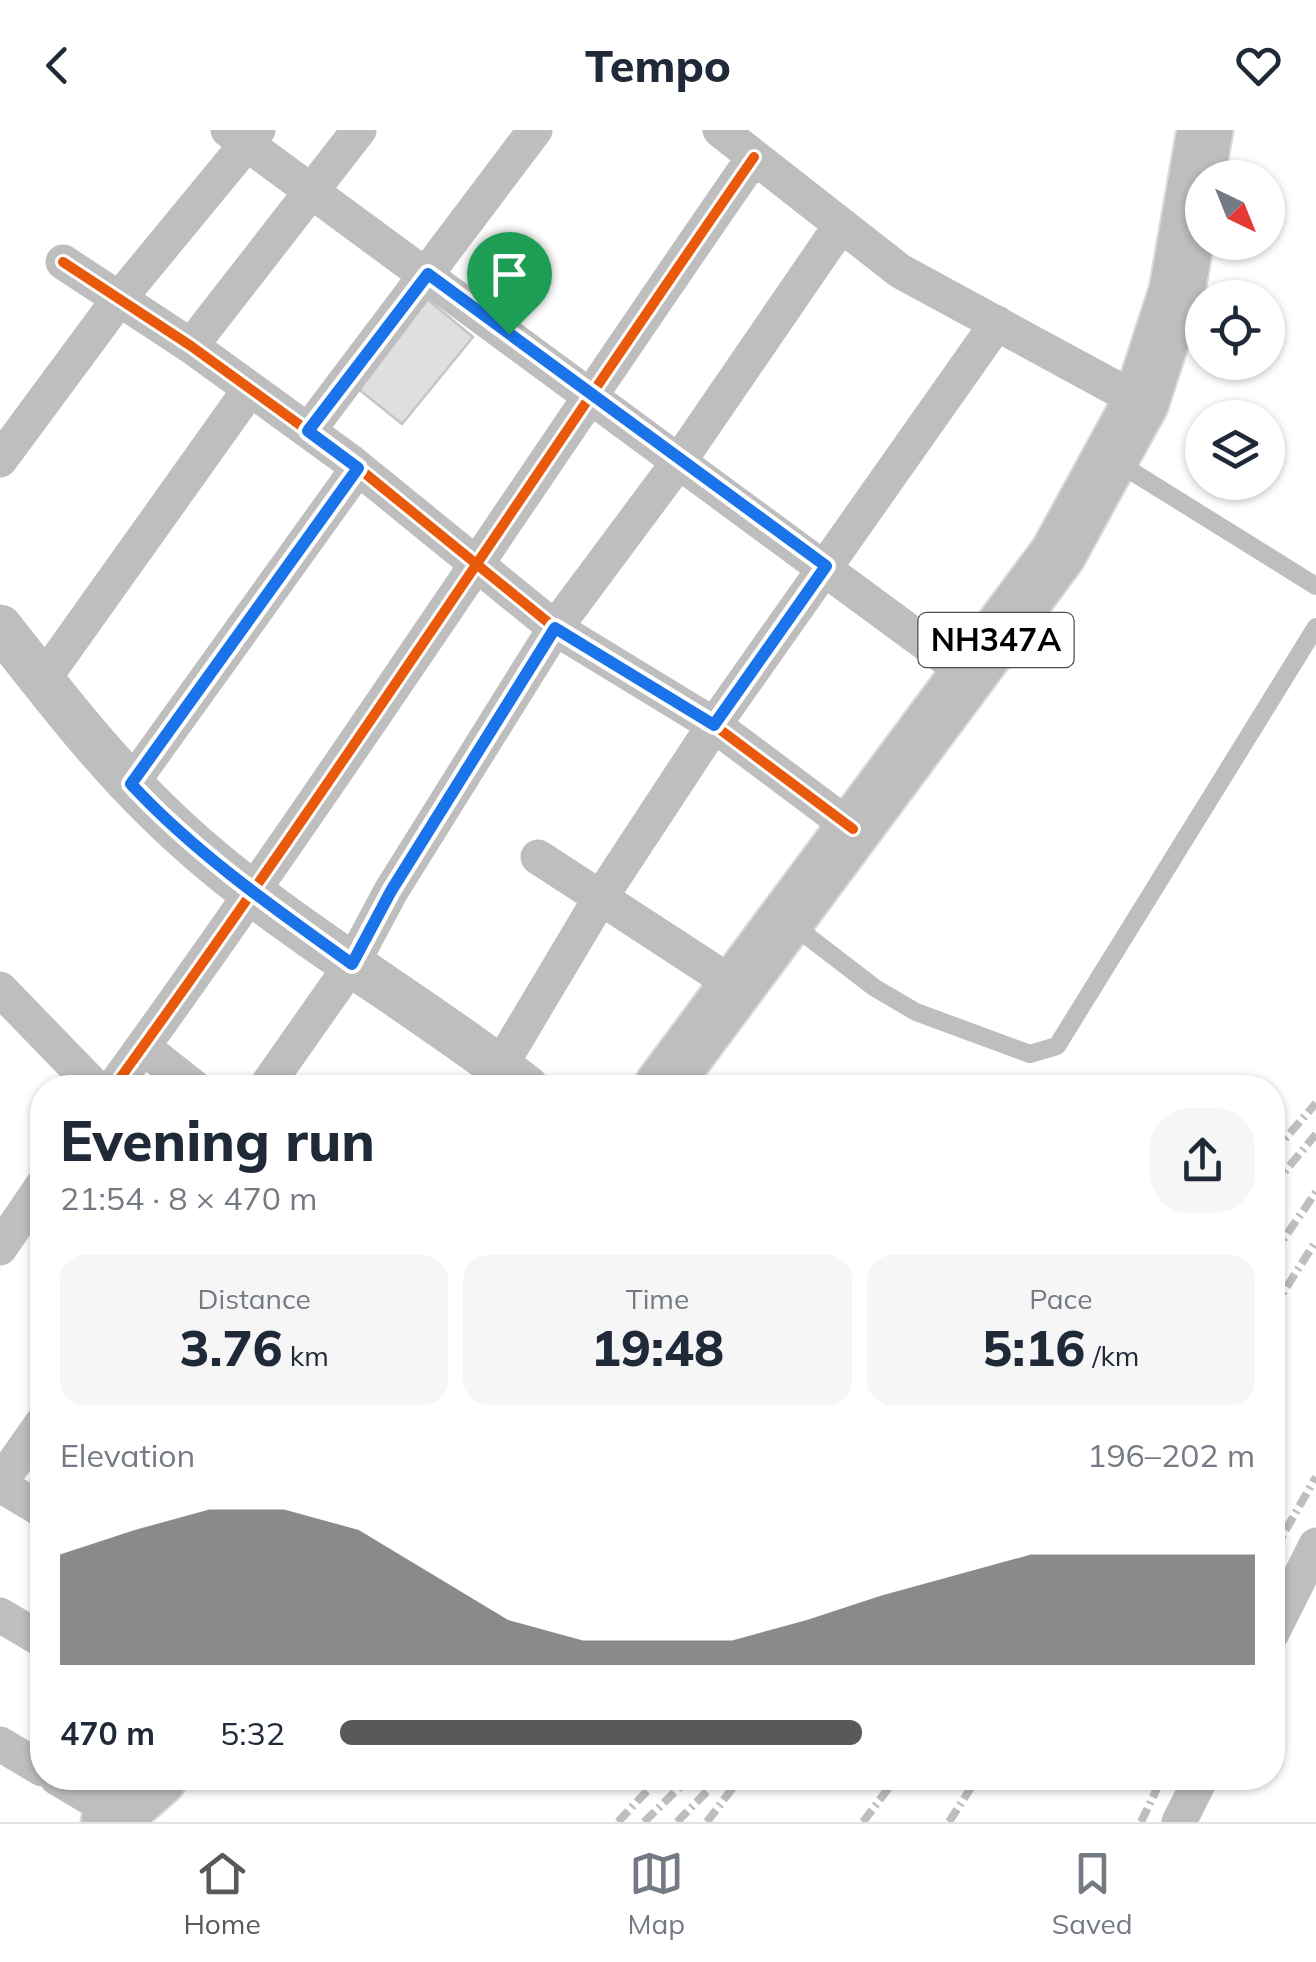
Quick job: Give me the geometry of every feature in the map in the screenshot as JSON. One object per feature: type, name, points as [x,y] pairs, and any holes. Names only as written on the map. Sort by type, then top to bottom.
[{"type":"highway","name":"NH347A","points":[[671,1075],[1058,554],[1140,402],[1177,291],[1205,130]]},
{"type":"street","points":[[192,346],[359,130]]},
{"type":"street","points":[[308,431],[534,130]]},
{"type":"street","points":[[720,130],[900,271],[1140,402]]},
{"type":"street","points":[[0,460],[244,135],[310,194],[428,274],[970,676]]},
{"type":"street","points":[[122,1075],[476,568],[590,394],[754,158]]},
{"type":"street","points":[[274,1075],[352,964],[391,891],[555,628],[680,460],[841,225]]},
{"type":"street","points":[[63,262],[192,346],[358,468],[476,568],[555,628],[714,725],[853,830]]},
{"type":"street","points":[[508,1075],[601,897],[714,725],[997,323]]},
{"type":"street","points":[[42,681],[250,389]]},
{"type":"street","points":[[131,784],[358,468]]},
{"type":"street","points":[[0,627],[42,681],[156,810],[252,890],[497,1075]]},
{"type":"street","points":[[538,857],[739,988]]},
{"type":"street","points":[[0,989],[83,1075]]},
{"type":"street","points":[[142,1047],[178,1075]]},
{"type":"street","points":[[0,1248],[30,1227]]},
{"type":"street","points":[[30,1440],[0,1484],[30,1503]]},
{"type":"street","points":[[1285,1606],[1316,1544]]},
{"type":"street","points":[[0,1615],[30,1633]]},
{"type":"street","points":[[0,1744],[30,1762]]},
{"type":"street","points":[[88,1790],[133,1807]]},
{"type":"street","points":[[1179,1822],[1195,1790]]},
{"type":"lane","points":[[1110,458],[1316,586]]},
{"type":"lane","points":[[785,920],[875,988],[916,1012],[1030,1054],[1057,1046],[1316,627]]},
{"type":"building","points":[[427,299],[473,337],[402,424],[356,387]]},
{"type":"railway","points":[[1285,1139],[1316,1103]]},
{"type":"railway","points":[[1285,1171],[1316,1134]]},
{"type":"railway","points":[[1285,1237],[1316,1192]]},
{"type":"railway","points":[[1285,1290],[1316,1241]]},
{"type":"railway","points":[[1285,1531],[1316,1477]]},
{"type":"railway","points":[[618,1822],[648,1790]]},
{"type":"railway","points":[[644,1822],[677,1790]]},
{"type":"railway","points":[[677,1822],[708,1790]]},
{"type":"railway","points":[[707,1822],[731,1790]]},
{"type":"railway","points":[[863,1822],[887,1790]]},
{"type":"railway","points":[[949,1822],[969,1790]]},
{"type":"railway","points":[[1141,1822],[1156,1790]]},
{"type":"cycle path","points":[[122,1075],[356,741],[754,157]]},
{"type":"cycle path","points":[[63,262],[191,346],[351,462],[555,628],[714,725],[853,829]]},
{"type":"route","points":[[428,274],[509,334],[826,566],[714,725],[555,628],[391,891],[352,964],[252,890],[156,810],[131,784],[358,468],[308,431],[428,274]]}]
